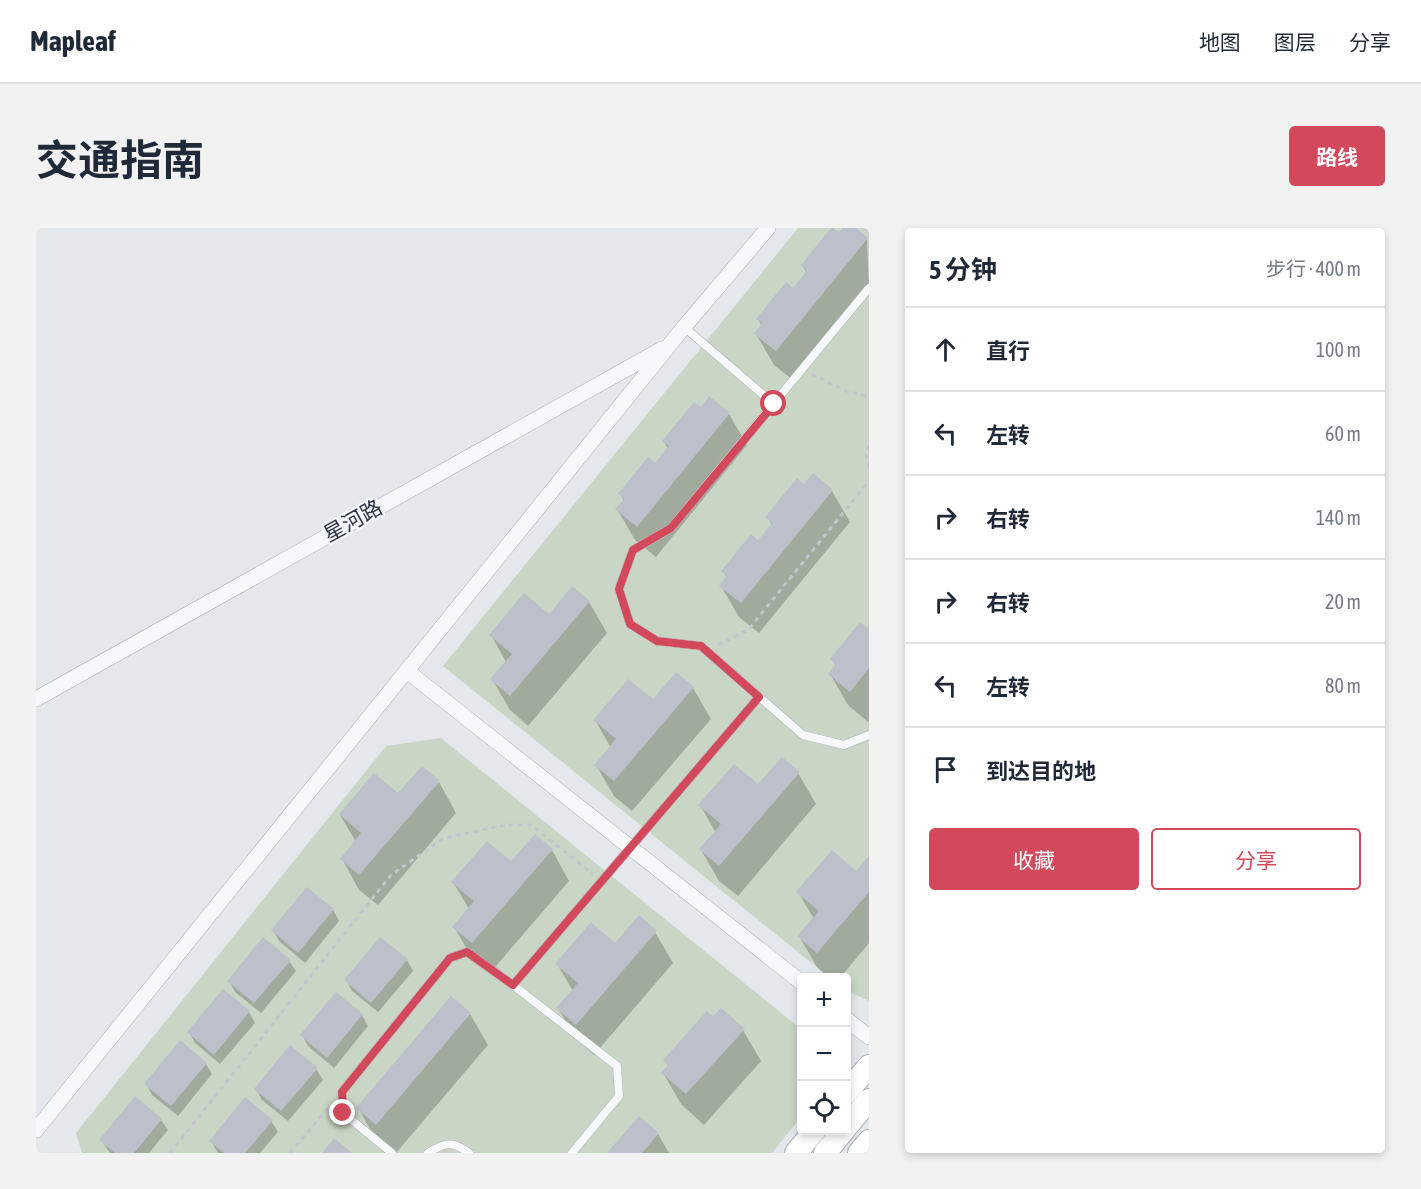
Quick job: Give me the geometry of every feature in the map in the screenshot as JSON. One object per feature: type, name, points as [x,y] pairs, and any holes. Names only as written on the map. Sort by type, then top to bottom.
[{"type":"street","points":[[36,1130],[684,327],[768,228]]},
{"type":"street","name":"星河路","points":[[36,699],[670,345]]},
{"type":"street","points":[[407,671],[797,980]]},
{"type":"street","points":[[851,1023],[869,1037]]},
{"type":"street","points":[[851,1087],[869,1066]]},
{"type":"street","points":[[851,1122],[869,1100]]},
{"type":"street","points":[[796,1153],[812,1135]]},
{"type":"street","points":[[825,1153],[840,1135]]},
{"type":"street","points":[[859,1153],[869,1141]]},
{"type":"lane","points":[[869,288],[671,528],[633,550],[619,589],[630,624],[657,641],[701,646],[803,735],[844,745],[869,735]]},
{"type":"lane","points":[[684,327],[774,404]]},
{"type":"lane","points":[[513,985],[759,697]]},
{"type":"lane","points":[[392,1153],[343,1113],[342,1092],[450,958],[467,952],[617,1066],[619,1096],[572,1153]]},
{"type":"lane","points":[[428,1153],[444,1143],[456,1143],[469,1153]]},
{"type":"path","points":[[802,369],[843,390],[869,397]]},
{"type":"path","points":[[869,446],[866,451],[869,471]]},
{"type":"path","points":[[697,645],[717,646],[748,630],[869,481]]},
{"type":"path","points":[[170,1153],[391,875],[444,838],[506,825],[531,825],[602,881]]},
{"type":"path","points":[[290,1153],[342,1092]]},
{"type":"green space","points":[[798,228],[869,228],[869,1001],[851,993],[851,973],[824,973],[443,666]]},
{"type":"green space","points":[[441,738],[797,1026],[797,1122],[772,1153],[82,1153],[76,1133],[386,746]]},
{"type":"building","points":[[831,228],[839,232],[842,228],[856,228],[868,238],[776,351],[754,334],[762,323],[756,319],[786,282],[793,288],[807,271],[801,265]]},
{"type":"building","points":[[709,396],[730,413],[637,527],[615,509],[624,499],[618,494],[648,457],[655,463],[669,446],[662,441],[694,402],[701,407]]},
{"type":"building","points":[[813,473],[833,490],[741,603],[719,586],[727,576],[721,571],[751,534],[758,540],[772,523],[765,517],[797,478],[804,484]]},
{"type":"building","points":[[572,586],[590,601],[510,696],[490,679],[512,654],[489,635],[524,593],[549,614]]},
{"type":"building","points":[[860,622],[867,628],[869,626],[869,668],[850,692],[828,674],[836,664],[830,659]]},
{"type":"building","points":[[676,672],[694,687],[614,781],[594,765],[616,739],[593,720],[628,679],[653,699]]},
{"type":"building","points":[[782,757],[800,772],[719,866],[699,849],[721,824],[698,805],[734,764],[758,784]]},
{"type":"building","points":[[422,766],[440,781],[359,875],[340,859],[361,833],[339,814],[374,773],[398,793]]},
{"type":"building","points":[[535,834],[553,849],[472,943],[452,927],[474,901],[451,882],[487,841],[511,861]]},
{"type":"building","points":[[832,850],[856,871],[869,856],[869,892],[817,953],[797,936],[819,911],[796,892]]},
{"type":"building","points":[[307,887],[334,909],[298,953],[271,930]]},
{"type":"building","points":[[639,915],[657,931],[576,1025],[556,1008],[578,983],[555,964],[591,922],[615,943]]},
{"type":"building","points":[[263,937],[291,960],[254,1003],[227,981]]},
{"type":"building","points":[[380,937],[408,959],[371,1003],[344,980]]},
{"type":"building","points":[[223,989],[250,1011],[214,1055],[187,1032]]},
{"type":"building","points":[[336,992],[363,1014],[327,1058],[300,1035]]},
{"type":"building","points":[[451,996],[471,1013],[376,1125],[356,1108]]},
{"type":"building","points":[[721,1008],[745,1029],[686,1094],[661,1073],[668,1065],[663,1060],[707,1011],[713,1016]]},
{"type":"building","points":[[180,1040],[207,1063],[171,1106],[144,1084]]},
{"type":"building","points":[[290,1045],[318,1068],[281,1111],[254,1089]]},
{"type":"building","points":[[135,1096],[162,1119],[134,1153],[115,1153],[99,1140]]},
{"type":"building","points":[[245,1097],[273,1120],[245,1153],[224,1153],[209,1141]]},
{"type":"building","points":[[639,1116],[659,1133],[642,1153],[607,1153]]},
{"type":"building","points":[[334,1138],[352,1153],[322,1153]]},
{"type":"route","points":[[343,1113],[342,1092],[450,958],[467,952],[513,985],[759,697],[701,646],[657,641],[630,624],[619,589],[633,550],[671,528],[774,404]]}]
